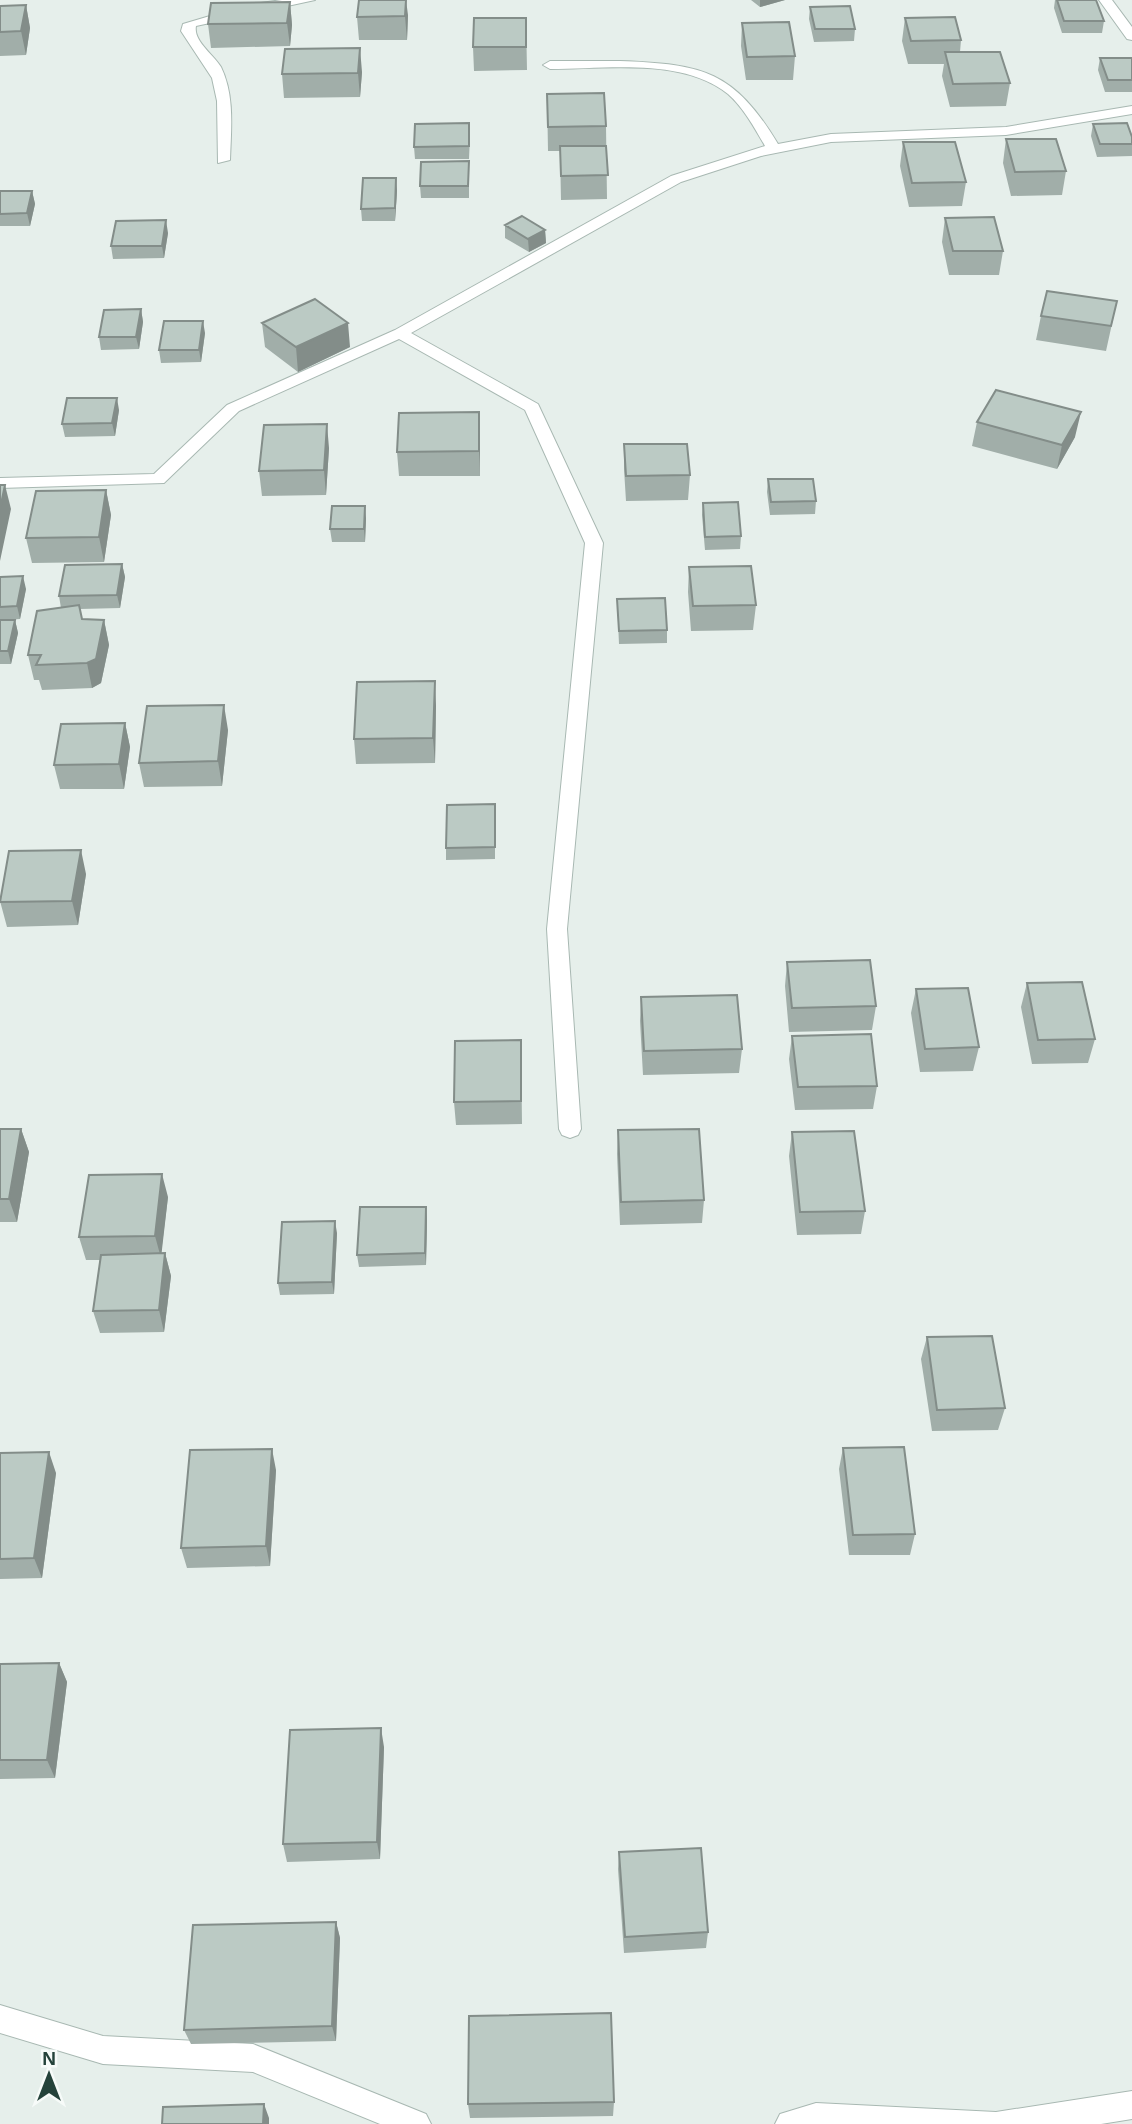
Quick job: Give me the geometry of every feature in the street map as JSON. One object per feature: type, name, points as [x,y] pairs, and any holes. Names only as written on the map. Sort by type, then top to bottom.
[{"type":"street","points":[[223,159],[226,96],[213,65],[192,40],[188,31],[190,24],[247,9],[309,0]]},
{"type":"street","points":[[1105,0],[1132,36]]},
{"type":"street","points":[[550,65],[690,72],[717,80],[734,92],[750,111],[774,149]]},
{"type":"street","points":[[0,482],[158,479],[233,408],[400,333],[676,180],[774,149],[831,138],[1006,131],[1132,110]]},
{"type":"street","points":[[400,333],[532,407],[594,543],[557,929],[570,1129]]},
{"type":"street","points":[[0,2020],[103,2050],[253,2058],[416,2124]]},
{"type":"street","points":[[1001,2124],[1132,2105]]},
{"type":"street","points":[[790,2124],[817,2118],[991,2124]]},
{"type":"building","points":[[359,0],[406,0],[405,16],[357,17]]},
{"type":"building","points":[[1057,0],[1096,0],[1104,21],[1064,21]]},
{"type":"building","points":[[290,2],[287,23],[208,24],[211,3]]},
{"type":"building","points":[[26,5],[21,31],[0,32],[0,6]]},
{"type":"building","points":[[850,6],[855,29],[815,29],[810,7]]},
{"type":"building","points":[[955,17],[961,40],[911,41],[905,18]]},
{"type":"building","points":[[474,18],[526,18],[526,47],[473,47]]},
{"type":"building","points":[[789,22],[795,56],[747,57],[742,23]]},
{"type":"building","points":[[360,48],[358,73],[282,74],[285,49]]},
{"type":"building","points":[[945,52],[1000,52],[1010,83],[953,84]]},
{"type":"building","points":[[1100,58],[1132,58],[1132,80],[1108,80]]},
{"type":"building","points":[[604,93],[606,126],[548,127],[547,94]]},
{"type":"building","points":[[469,123],[469,146],[414,147],[415,124]]},
{"type":"building","points":[[1127,123],[1132,144],[1100,144],[1093,124]]},
{"type":"building","points":[[1006,139],[1056,139],[1066,171],[1015,172]]},
{"type":"building","points":[[903,142],[955,142],[966,182],[912,183]]},
{"type":"building","points":[[560,146],[606,146],[608,175],[561,176]]},
{"type":"building","points":[[469,161],[468,186],[420,186],[421,162]]},
{"type":"building","points":[[363,178],[396,178],[395,208],[361,209]]},
{"type":"building","points":[[0,191],[32,191],[27,213],[0,214]]},
{"type":"building","points":[[522,216],[545,230],[528,239],[505,225]]},
{"type":"building","points":[[994,217],[1003,251],[953,251],[945,218]]},
{"type":"building","points":[[166,220],[162,246],[111,246],[116,221]]},
{"type":"building","points":[[1047,291],[1117,301],[1111,326],[1041,316]]},
{"type":"building","points":[[315,299],[348,323],[296,347],[262,323]]},
{"type":"building","points":[[141,309],[136,337],[99,337],[104,310]]},
{"type":"building","points":[[164,321],[203,321],[199,350],[159,350]]},
{"type":"building","points":[[996,390],[1081,412],[1062,445],[977,422]]},
{"type":"building","points":[[67,398],[117,398],[112,423],[62,424]]},
{"type":"building","points":[[479,412],[479,451],[397,452],[399,413]]},
{"type":"building","points":[[327,424],[324,470],[259,471],[264,425]]},
{"type":"building","points":[[624,444],[687,444],[690,475],[626,476]]},
{"type":"building","points":[[768,479],[813,479],[816,501],[771,502]]},
{"type":"building","points":[[0,485],[5,485],[0,509]]},
{"type":"building","points":[[106,490],[99,537],[26,538],[36,491]]},
{"type":"building","points":[[738,502],[741,536],[705,537],[703,503]]},
{"type":"building","points":[[332,506],[365,506],[364,529],[330,529]]},
{"type":"building","points":[[122,564],[117,595],[59,596],[65,565]]},
{"type":"building","points":[[751,566],[756,605],[693,606],[689,567]]},
{"type":"building","points":[[23,576],[17,606],[0,607],[0,577]]},
{"type":"building","points":[[665,598],[667,630],[619,631],[617,599]]},
{"type":"building","points":[[79,605],[82,619],[104,620],[96,659],[87,663],[36,665],[41,655],[28,655],[37,611]]},
{"type":"building","points":[[0,620],[15,620],[8,651],[0,651]]},
{"type":"building","points":[[435,681],[433,738],[354,739],[357,682]]},
{"type":"building","points":[[224,705],[218,761],[139,763],[147,706]]},
{"type":"building","points":[[125,723],[119,764],[54,765],[61,724]]},
{"type":"building","points":[[495,804],[495,847],[446,848],[447,805]]},
{"type":"building","points":[[81,850],[72,901],[0,902],[9,851]]},
{"type":"building","points":[[870,960],[876,1006],[792,1008],[787,962]]},
{"type":"building","points":[[1082,982],[1095,1039],[1038,1040],[1027,983]]},
{"type":"building","points":[[968,988],[979,1047],[925,1049],[916,989]]},
{"type":"building","points":[[737,995],[742,1049],[644,1051],[641,997]]},
{"type":"building","points":[[871,1034],[877,1086],[798,1087],[792,1036]]},
{"type":"building","points":[[521,1040],[521,1101],[454,1102],[455,1041]]},
{"type":"building","points":[[0,1129],[21,1129],[9,1199],[0,1199]]},
{"type":"building","points":[[699,1129],[704,1200],[621,1202],[618,1130]]},
{"type":"building","points":[[854,1131],[865,1211],[800,1212],[792,1132]]},
{"type":"building","points":[[162,1174],[155,1236],[79,1237],[89,1175]]},
{"type":"building","points":[[360,1207],[426,1207],[425,1253],[357,1255]]},
{"type":"building","points":[[335,1221],[332,1282],[278,1283],[282,1222]]},
{"type":"building","points":[[165,1253],[159,1310],[93,1311],[101,1255]]},
{"type":"building","points":[[992,1336],[1005,1408],[937,1410],[927,1337]]},
{"type":"building","points":[[904,1447],[915,1534],[853,1535],[843,1448]]},
{"type":"building","points":[[272,1449],[266,1546],[181,1548],[190,1450]]},
{"type":"building","points":[[49,1452],[34,1558],[0,1559],[0,1453]]},
{"type":"building","points":[[59,1663],[47,1760],[0,1760],[0,1664]]},
{"type":"building","points":[[381,1728],[377,1842],[283,1844],[290,1730]]},
{"type":"building","points":[[701,1848],[708,1932],[625,1937],[619,1852]]},
{"type":"building","points":[[336,1922],[332,2026],[184,2030],[193,1925]]},
{"type":"building","points":[[611,2013],[614,2102],[468,2104],[469,2016]]},
{"type":"building","points":[[264,2104],[263,2124],[162,2124],[163,2107]]}]
